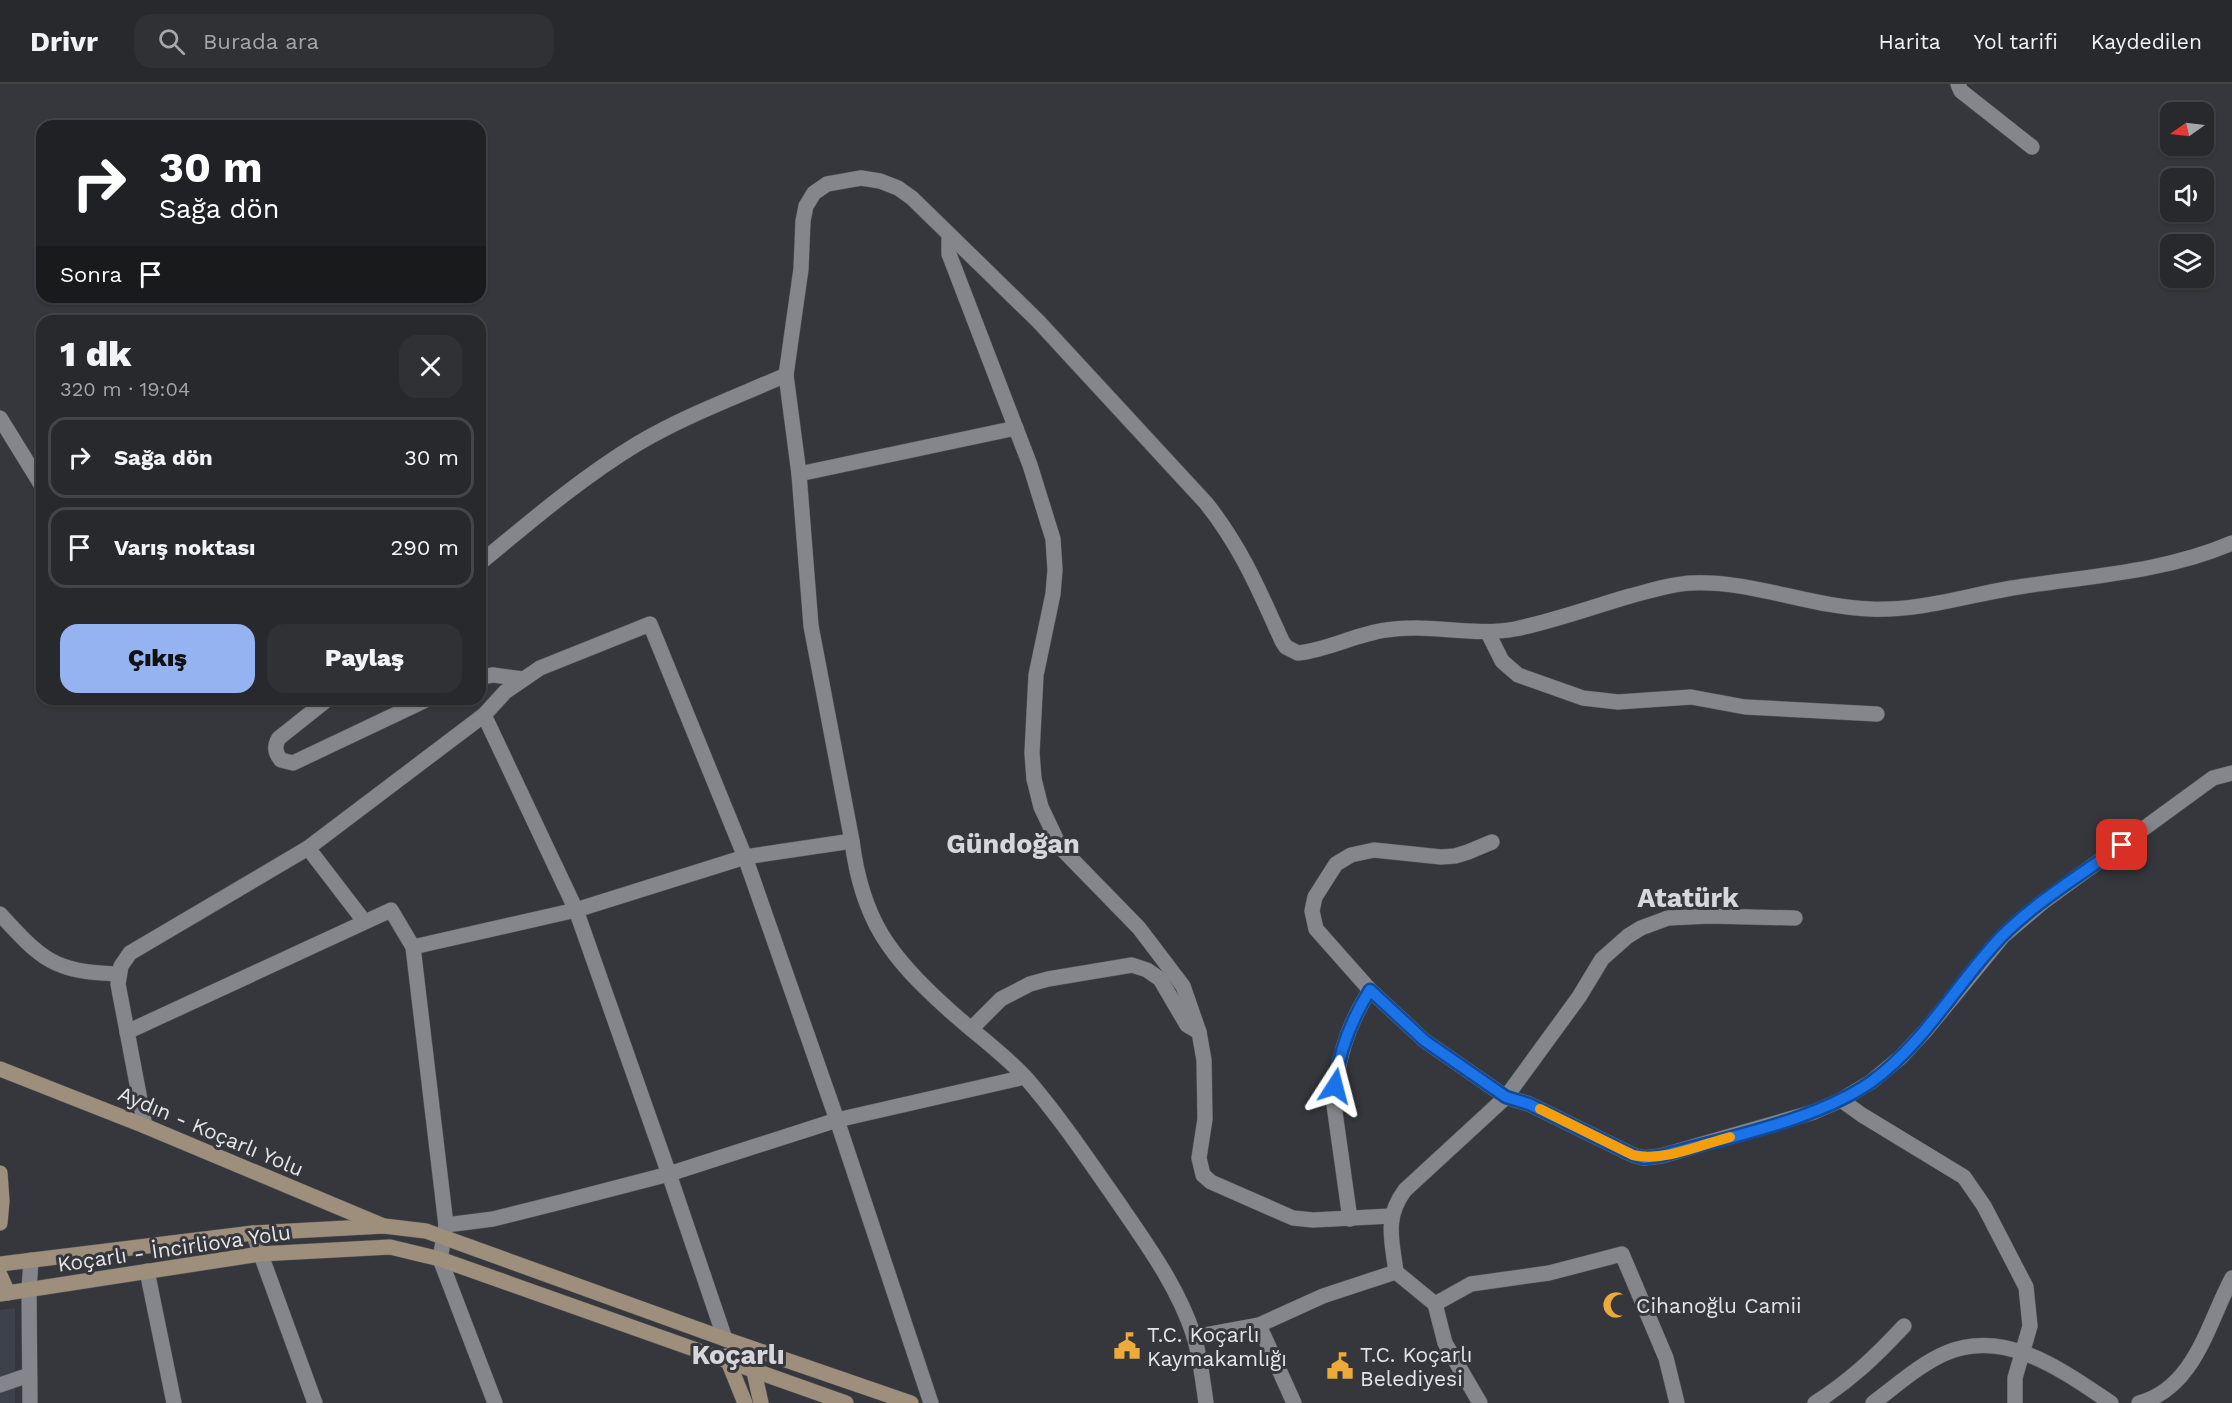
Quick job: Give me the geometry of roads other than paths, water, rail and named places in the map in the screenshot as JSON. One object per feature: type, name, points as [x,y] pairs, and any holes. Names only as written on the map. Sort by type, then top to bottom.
[{"type":"main road","name":"Aydın - Koçarlı Yolu","points":[[0,1069],[145,1126],[384,1226]]},
{"type":"main road","points":[[0,1173],[2,1201],[0,1223]]},
{"type":"main road","points":[[390,1247],[384,1226],[445,1231],[725,1339],[911,1403]]},
{"type":"main road","name":"Koçarlı - İncirliova Yolu","points":[[0,1264],[253,1233],[384,1226]]},
{"type":"main road","name":"Koçarlı - İncirliova Yolu","points":[[4,1294],[260,1254],[390,1247],[440,1259],[846,1403]]},
{"type":"main road","points":[[0,1275],[4,1294]]},
{"type":"main road","points":[[725,1339],[726,1360],[745,1403]]},
{"type":"main road","points":[[751,1348],[760,1403]]},
{"type":"street","points":[[1958,84],[1961,91],[2032,147]]},
{"type":"street","points":[[1206,1403],[1194,1337],[1178,1298],[1150,1249],[1068,1130],[1025,1077],[948,1009],[896,958],[880,933],[866,902],[856,870],[811,626],[799,474],[786,375],[801,269],[803,221],[806,206],[814,194],[827,184],[861,178],[880,180],[898,188],[912,198],[1038,321],[1206,503],[1243,556],[1282,641],[1291,651],[1306,652],[1385,630],[1411,627],[1488,633],[1516,629],[1662,587],[1689,583],[1718,583],[1847,608],[1904,609],[1936,605],[1979,594],[2160,567],[2185,561],[2232,543]]},
{"type":"street","points":[[949,235],[949,254],[1016,428],[1049,522],[1055,555],[1053,594],[1036,675],[1032,742],[1034,779],[1041,807],[1060,847],[1139,928],[1182,986],[1199,1032],[1204,1059],[1205,1119],[1199,1158],[1203,1175],[1211,1182],[1293,1218],[1350,1219],[1391,1216]]},
{"type":"street","points":[[486,558],[565,494],[638,444],[712,406],[786,375]]},
{"type":"street","points":[[0,418],[36,476]]},
{"type":"street","points":[[799,474],[1016,428]]},
{"type":"street","points":[[145,1126],[118,984],[118,974],[124,959],[137,949],[308,848],[484,715],[505,692],[540,668],[651,624],[745,858],[837,1120],[931,1403]]},
{"type":"street","points":[[1488,633],[1502,661],[1518,675],[1583,698],[1618,702],[1691,697],[1745,707],[1877,714]]},
{"type":"street","points":[[486,676],[523,679]]},
{"type":"street","points":[[320,705],[279,738],[275,750],[281,760],[293,763],[415,705]]},
{"type":"street","points":[[484,715],[576,910],[725,1339]]},
{"type":"street","points":[[1492,842],[1468,852],[1441,857],[1368,851],[1350,855],[1336,864],[1315,897],[1312,911],[1316,929],[1370,990],[1425,1041],[1506,1097],[1529,1104],[1633,1155],[1644,1158],[1661,1156],[1814,1112],[1841,1100],[1871,1082],[1901,1057],[2003,936],[2043,902],[2213,778],[2232,772]]},
{"type":"street","points":[[413,947],[576,910],[745,858],[852,841]]},
{"type":"street","points":[[308,848],[364,921]]},
{"type":"street","points":[[127,1032],[391,910],[413,947],[445,1231],[440,1259],[495,1403]]},
{"type":"street","points":[[0,915],[41,956],[56,964],[74,970],[118,974]]},
{"type":"street","points":[[1480,1403],[1445,1343],[1436,1304],[1396,1272],[1391,1216],[1395,1203],[1405,1190],[1506,1097],[1579,998],[1602,959],[1628,936],[1641,928],[1668,918],[1710,915],[1795,918]]},
{"type":"street","points":[[972,1029],[1001,999],[1030,984],[1132,965],[1147,969],[1160,980],[1187,1025],[1199,1032]]},
{"type":"street","points":[[1350,1219],[1335,1105],[1335,1086],[1337,1067],[1349,1028],[1370,990]]},
{"type":"street","points":[[445,1231],[669,1174],[837,1120],[1025,1077]]},
{"type":"street","points":[[1841,1100],[1964,1177],[1984,1206],[2026,1287],[2030,1326],[2015,1378],[2015,1403]]},
{"type":"street","points":[[253,1233],[315,1403]]},
{"type":"street","points":[[1436,1304],[1471,1284],[1549,1273],[1622,1254],[1666,1358],[1677,1403]]},
{"type":"street","points":[[30,1403],[31,1260]]},
{"type":"street","points":[[147,1271],[174,1403]]},
{"type":"street","points":[[1194,1337],[1259,1325],[1323,1296],[1396,1272]]},
{"type":"street","points":[[2139,1403],[2151,1400],[2169,1390],[2186,1371],[2212,1327],[2232,1278]]},
{"type":"street","points":[[1259,1325],[1294,1403]]},
{"type":"street","points":[[1818,1402],[1858,1372],[1904,1326]]},
{"type":"street","points":[[1873,1403],[1932,1360],[1958,1349],[1989,1345],[2022,1352],[2071,1377],[2111,1403]]},
{"type":"street","points":[[0,1385],[30,1375]]},
{"type":"place","name":"Cihanoğlu Camii","points":[[1616,1305]]},
{"type":"place","name":"T.C. Koçarlı Kaymakamlığı","points":[[1127,1346]]},
{"type":"place","name":"T.C. Koçarlı Belediyesi","points":[[1340,1366]]},
{"type":"district","name":"Gündoğan","points":[[1013,844]]},
{"type":"district","name":"Atatürk","points":[[1688,898]]},
{"type":"district","name":"Koçarlı","points":[[738,1355]]}]
